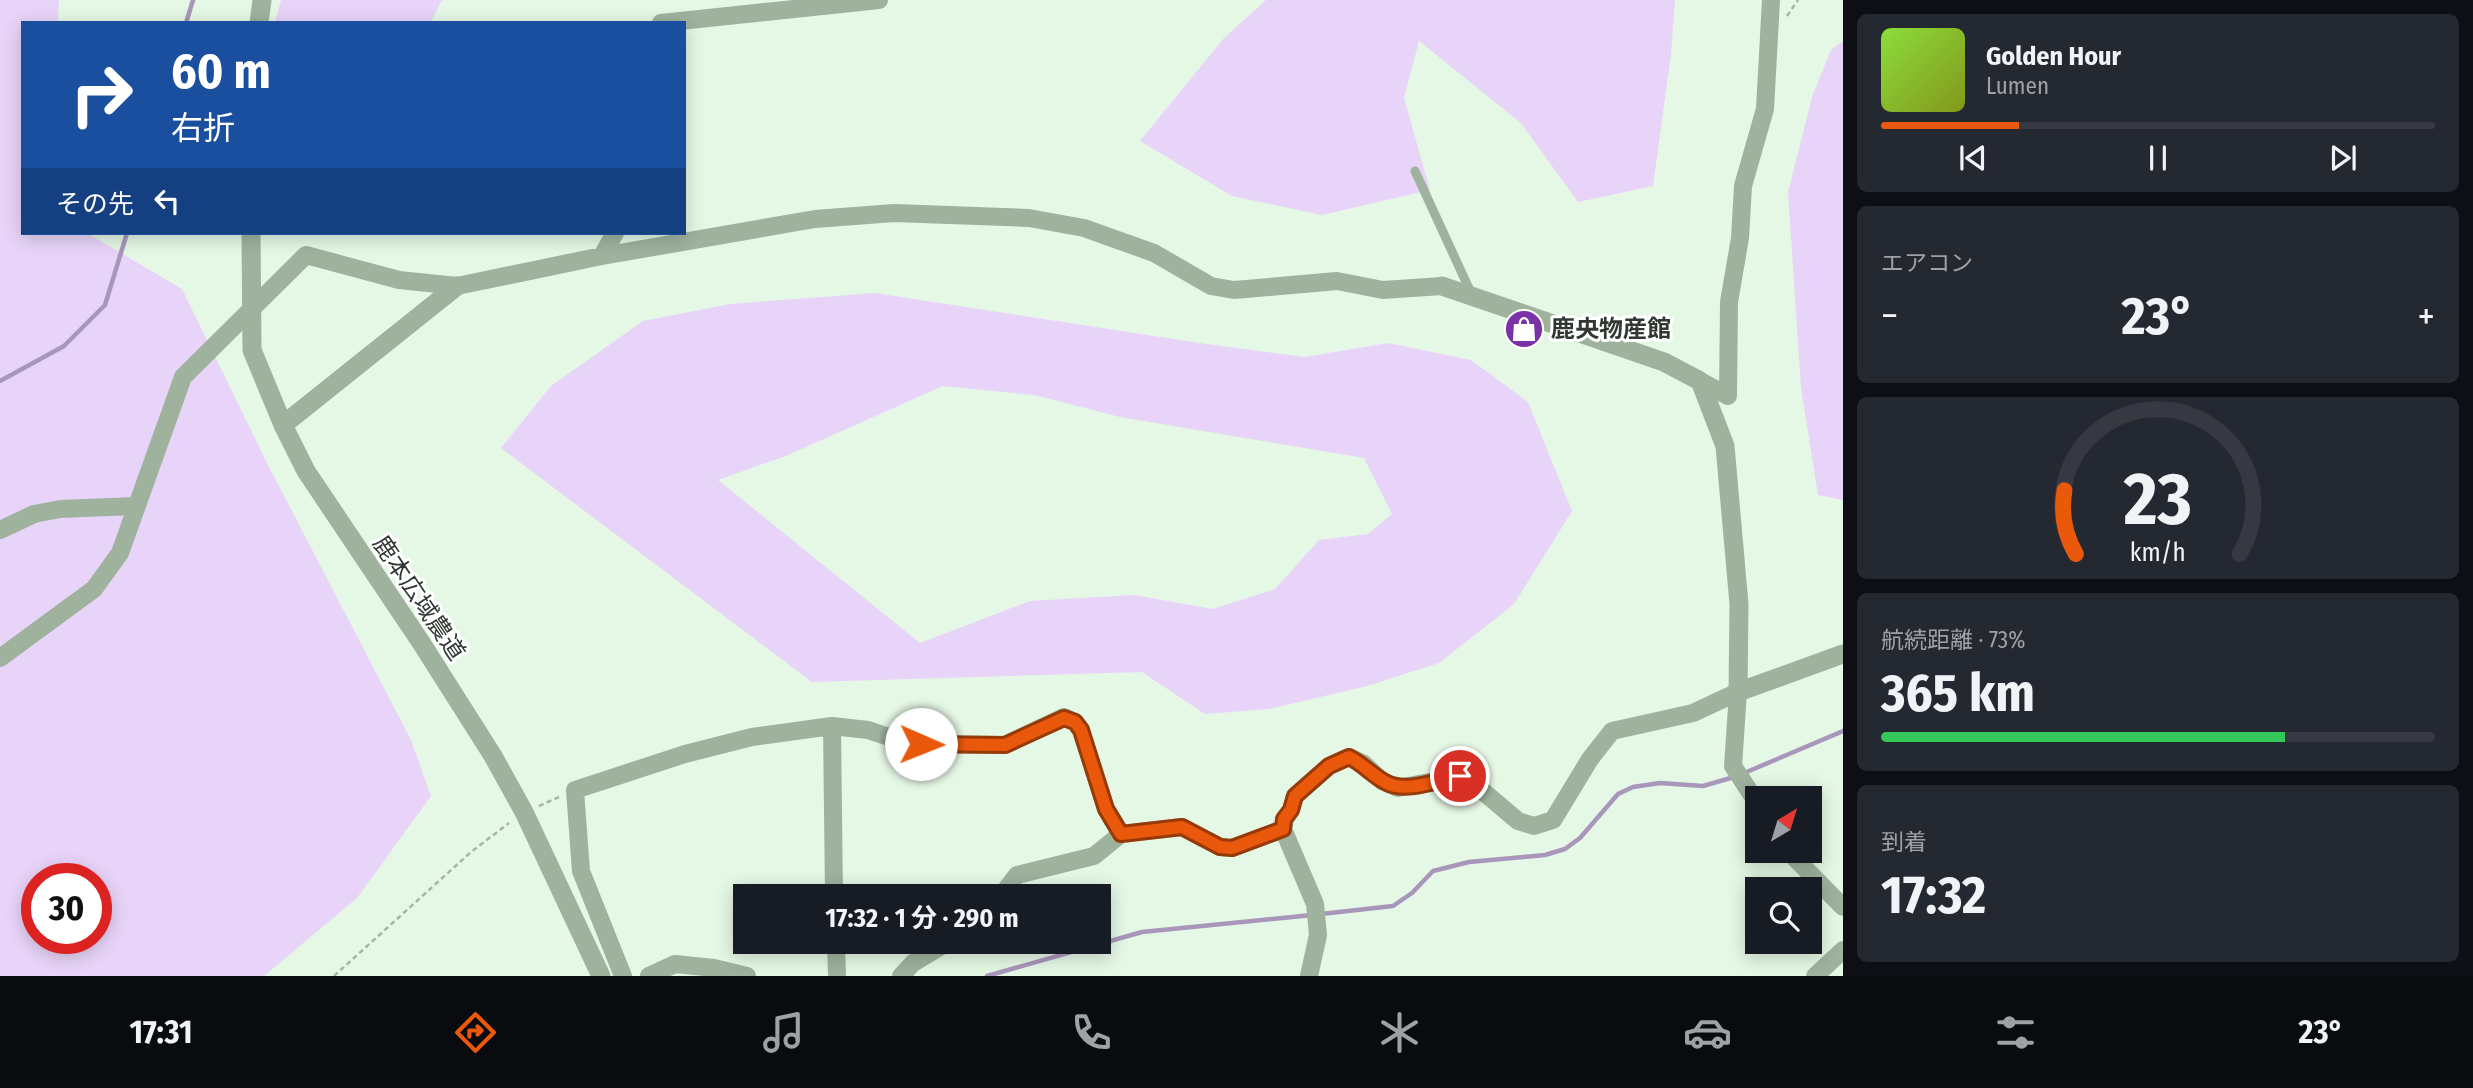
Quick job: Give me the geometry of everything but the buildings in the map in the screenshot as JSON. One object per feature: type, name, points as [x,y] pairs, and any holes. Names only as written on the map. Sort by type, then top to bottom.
[{"type":"street","points":[[259,21],[262,0]]},
{"type":"street","points":[[680,21],[879,0]]},
{"type":"street","points":[[0,658],[93,589],[120,554],[183,377],[306,255],[399,281],[457,286],[602,256],[815,219],[894,213],[1029,218],[1084,228],[1154,253],[1211,286],[1234,290],[1338,281],[1383,290],[1442,286],[1652,358],[1728,396],[1729,302],[1740,237],[1743,186],[1765,109],[1770,0]]},
{"type":"street","name":"鹿本広域農道","points":[[251,235],[252,350],[282,425],[306,471],[493,756],[524,812],[601,976]]},
{"type":"street","points":[[602,256],[614,235]]},
{"type":"street","points":[[282,425],[457,286]]},
{"type":"street","points":[[1700,381],[1725,446],[1739,604],[1738,692],[1733,766],[1746,786]]},
{"type":"street","points":[[0,530],[34,514],[60,509],[136,506]]},
{"type":"street","points":[[1309,976],[1318,935],[1315,904],[1283,829],[1284,819],[1291,810],[1295,796],[1329,766],[1349,757],[1364,764],[1382,781],[1398,788],[1460,776],[1473,783],[1518,821],[1534,826],[1553,820],[1590,759],[1612,731],[1693,713],[1738,692],[1843,654]]},
{"type":"street","points":[[624,976],[581,871],[575,790],[685,754],[752,737],[832,726],[868,730],[921,744],[1005,745],[1064,718],[1075,722],[1081,730],[1106,809],[1121,834]]},
{"type":"street","points":[[832,726],[834,884]]},
{"type":"street","points":[[1010,884],[1017,875],[1094,856],[1121,834],[1182,827],[1220,847],[1232,848],[1283,829]]},
{"type":"street","points":[[1800,863],[1843,907]]},
{"type":"street","points":[[1815,976],[1843,950]]},
{"type":"street","points":[[837,954],[838,976]]},
{"type":"street","points":[[901,976],[913,963],[928,954]]},
{"type":"street","points":[[649,976],[676,964],[714,968],[747,976]]},
{"type":"lane","points":[[1415,170],[1472,296]]},
{"type":"path","points":[[334,976],[471,852],[524,812],[575,790]]},
{"type":"shaded area","points":[[0,0],[59,0],[58,21],[21,21],[21,235],[90,235],[182,289],[268,465],[411,740],[431,796],[357,898],[264,976],[0,976]]},
{"type":"shaded area","points":[[281,0],[442,0],[431,21],[276,21]]},
{"type":"shaded area","points":[[1266,0],[1675,0],[1671,54],[1653,186],[1578,202],[1521,123],[1419,41],[1404,98],[1430,190],[1322,215],[1232,196],[1140,141],[1224,38]]},
{"type":"shaded area","points":[[1843,41],[1843,500],[1818,495],[1801,388],[1788,192],[1812,97],[1831,50]]},
{"type":"shaded area","points":[[875,293],[1305,357],[1388,343],[1471,360],[1528,402],[1572,511],[1514,604],[1439,663],[1367,686],[1269,709],[1205,714],[1142,672],[812,682],[501,448],[551,386],[643,321],[730,304]],"holes":[[[943,386],[1034,395],[1120,417],[1364,458],[1392,514],[1368,534],[1319,540],[1275,589],[1213,609],[1134,595],[1030,601],[920,643],[718,480],[788,455]]]},
{"type":"waterway","points":[[187,21],[193,0]]},
{"type":"waterway","points":[[0,381],[64,346],[105,305],[126,235]]},
{"type":"waterway","points":[[1742,774],[1843,731]]},
{"type":"waterway","points":[[1321,914],[1393,906],[1412,893],[1433,871],[1469,862],[1545,855],[1565,849],[1580,838],[1618,794],[1633,787],[1660,783],[1703,786],[1734,777]]},
{"type":"waterway","points":[[987,976],[1142,932],[1312,915]]},
{"type":"place","name":"鹿央物産館","points":[[1524,329]]},
{"type":"route","points":[[921,744],[1005,745],[1064,718],[1075,722],[1081,730],[1106,809],[1121,834],[1182,827],[1220,847],[1232,848],[1283,829],[1284,819],[1291,810],[1295,796],[1329,766],[1349,757],[1364,764],[1382,781],[1398,788],[1460,776]]}]
